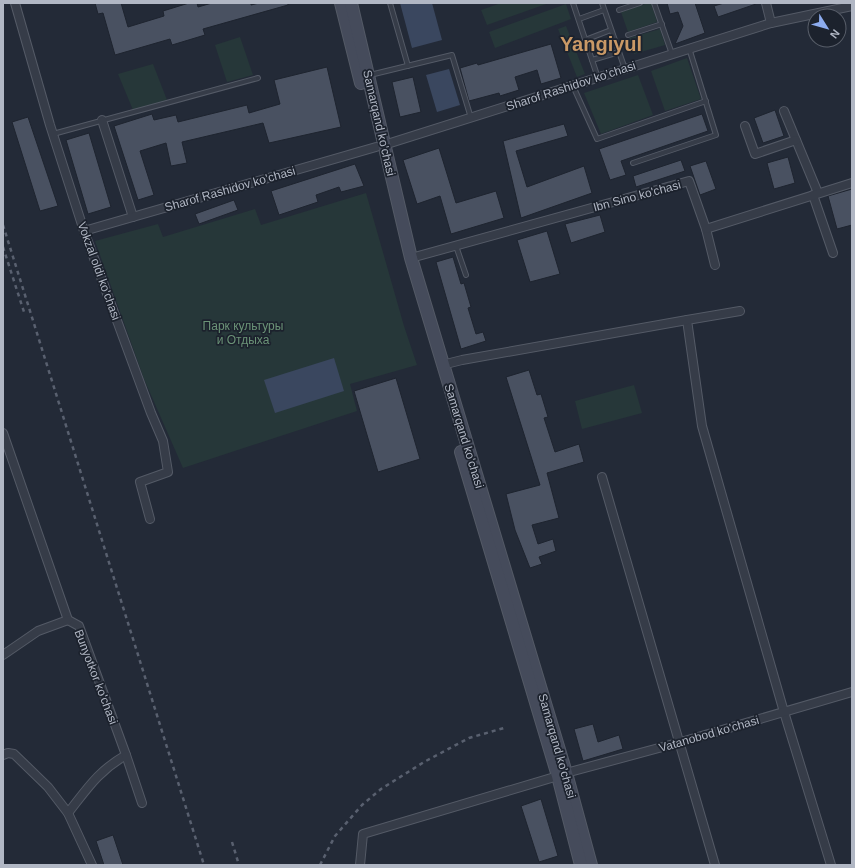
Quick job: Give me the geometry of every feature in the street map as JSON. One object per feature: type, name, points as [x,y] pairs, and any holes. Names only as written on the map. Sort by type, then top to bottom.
[{"type":"main road","name":"Samarqand ko'chasi","points":[[341,3],[439,366]]},
{"type":"main road","name":"Samarqand ko'chasi","points":[[351,3],[368,76],[380,146],[439,366],[562,774],[591,865]]},
{"type":"main road","name":"Samarqand ko'chasi","points":[[562,774],[581,865]]},
{"type":"street","name":"Vokzal oldi ko'chasi","points":[[15,3],[53,134],[84,232],[163,441],[168,472],[140,482],[150,519]]},
{"type":"street","points":[[766,3],[771,23]]},
{"type":"street","name":"Sharof Rashidov ko’chasi","points":[[84,232],[380,146],[771,23],[852,6]]},
{"type":"street","points":[[784,111],[816,194],[832,253]]},
{"type":"street","points":[[102,120],[133,217]]},
{"type":"street","points":[[745,126],[755,154],[796,140]]},
{"type":"street","name":"Ibn Sino ko'chasi","points":[[411,258],[689,181],[706,229]]},
{"type":"street","points":[[715,264],[706,229],[852,182]]},
{"type":"street","points":[[439,366],[462,360],[740,311]]},
{"type":"street","points":[[687,320],[702,426],[784,712],[831,865]]},
{"type":"street","name":"Bunyotkor ko'chasi","points":[[3,433],[68,620],[79,626],[142,803]]},
{"type":"street","points":[[602,477],[681,742],[715,865]]},
{"type":"street","points":[[3,655],[38,632],[68,620]]},
{"type":"street","name":"Vatanobod ko'chasi","points":[[360,865],[363,834],[562,774],[681,742],[852,692]]},
{"type":"street","points":[[3,755],[8,753],[14,754],[48,787],[68,813],[92,865]]},
{"type":"street","points":[[68,813],[108,765],[126,755]]},
{"type":"lane","points":[[390,3],[408,66]]},
{"type":"lane","points":[[573,3],[598,78]]},
{"type":"lane","points":[[602,3],[625,69]]},
{"type":"lane","points":[[618,10],[640,3]]},
{"type":"lane","points":[[654,3],[672,54]]},
{"type":"lane","points":[[579,19],[604,10]]},
{"type":"lane","points":[[628,35],[662,24]]},
{"type":"lane","points":[[585,40],[611,30]]},
{"type":"lane","points":[[633,163],[716,135],[689,48]]},
{"type":"lane","points":[[592,60],[619,52]]},
{"type":"lane","points":[[368,76],[452,55],[471,118]]},
{"type":"lane","points":[[53,134],[258,78]]},
{"type":"lane","points":[[573,86],[597,139],[706,101]]},
{"type":"lane","points":[[456,246],[466,275]]},
{"type":"green space","points":[[501,3],[549,3],[487,25],[481,10]]},
{"type":"green space","points":[[651,3],[657,22],[628,32],[621,12]]},
{"type":"green space","points":[[566,4],[571,19],[495,48],[489,32]]},
{"type":"green space","points":[[566,26],[585,74],[577,77],[558,29]]},
{"type":"green space","points":[[660,29],[665,45],[634,54],[629,38]]},
{"type":"green space","points":[[240,37],[253,75],[227,82],[215,45]]},
{"type":"green space","points":[[687,58],[701,99],[665,111],[651,71]]},
{"type":"green space","points":[[153,64],[167,100],[133,110],[118,74]]},
{"type":"green space","points":[[638,75],[653,115],[601,134],[584,93]]},
{"type":"green space","name":"Парк культуры и Отдыха","points":[[366,193],[404,326],[417,365],[350,384],[357,411],[183,468],[144,379],[95,241],[158,224],[163,237],[255,209],[261,225]]},
{"type":"green space","points":[[634,385],[642,413],[582,429],[575,401]]},
{"type":"water","points":[[400,3],[432,3],[442,40],[412,48]]},
{"type":"water","points":[[449,69],[460,105],[437,112],[426,75]]},
{"type":"water","points":[[334,358],[344,391],[275,413],[264,380]]},
{"type":"building","points":[[95,3],[121,3],[128,27],[164,16],[163,11],[189,3],[197,3],[198,7],[212,3],[251,3],[251,5],[259,3],[288,3],[288,5],[203,29],[205,35],[172,45],[170,39],[115,55],[103,13],[98,14]]},
{"type":"building","points":[[667,3],[695,3],[705,33],[675,44],[683,26],[678,12],[670,14]]},
{"type":"building","points":[[724,3],[756,4],[718,17],[714,6]]},
{"type":"building","points":[[551,44],[561,78],[541,84],[537,70],[515,77],[519,90],[500,96],[499,93],[469,101],[460,68],[477,63],[478,65]]},
{"type":"building","points":[[327,67],[341,127],[269,143],[263,123],[182,142],[187,163],[171,166],[166,143],[140,151],[154,195],[138,200],[114,126],[152,114],[154,120],[176,115],[178,122],[247,105],[249,113],[280,104],[274,80]]},
{"type":"building","points":[[413,77],[421,112],[400,117],[392,82]]},
{"type":"building","points":[[775,110],[784,136],[763,143],[754,118]]},
{"type":"building","points":[[702,114],[708,131],[621,161],[626,175],[610,180],[599,149]]},
{"type":"building","points":[[28,117],[58,206],[40,211],[12,122]]},
{"type":"building","points":[[564,124],[568,136],[516,151],[527,187],[584,166],[592,193],[521,218],[503,141]]},
{"type":"building","points":[[89,133],[111,207],[88,214],[66,140]]},
{"type":"building","points":[[439,148],[456,203],[496,191],[504,218],[451,234],[440,196],[417,204],[403,160]]},
{"type":"building","points":[[788,157],[795,183],[774,189],[767,163]]},
{"type":"building","points":[[681,160],[685,171],[636,187],[633,176]]},
{"type":"building","points":[[706,161],[716,189],[700,195],[690,166]]},
{"type":"building","points":[[355,164],[364,186],[341,192],[339,187],[316,195],[318,202],[279,215],[271,191]]},
{"type":"building","points":[[852,189],[852,225],[837,229],[828,196]]},
{"type":"building","points":[[234,200],[238,210],[199,224],[195,214]]},
{"type":"building","points":[[600,215],[605,232],[571,243],[565,224]]},
{"type":"building","points":[[547,231],[560,274],[530,282],[517,240]]},
{"type":"building","points":[[453,257],[461,284],[464,283],[471,307],[468,308],[476,334],[483,332],[486,341],[461,349],[436,262]]},
{"type":"building","points":[[529,370],[537,395],[541,394],[548,417],[544,418],[555,452],[579,444],[584,462],[547,473],[559,518],[532,525],[538,544],[553,539],[556,551],[539,557],[542,564],[530,568],[515,530],[506,494],[540,485],[506,377]]},
{"type":"building","points":[[396,378],[420,459],[378,472],[354,391]]},
{"type":"building","points":[[593,724],[598,742],[619,735],[623,749],[583,761],[574,729]]},
{"type":"building","points":[[541,799],[558,856],[539,862],[521,806]]},
{"type":"building","points":[[113,835],[123,865],[104,865],[96,841]]},
{"type":"railway","points":[[3,225],[204,865]]},
{"type":"railway","points":[[3,247],[24,312]]},
{"type":"railway","points":[[320,865],[335,836],[362,805],[381,789],[424,762],[469,738],[504,728]]},
{"type":"railway","points":[[232,842],[239,865]]},
{"type":"district","name":"Yangiyul","points":[[601,44]]}]
